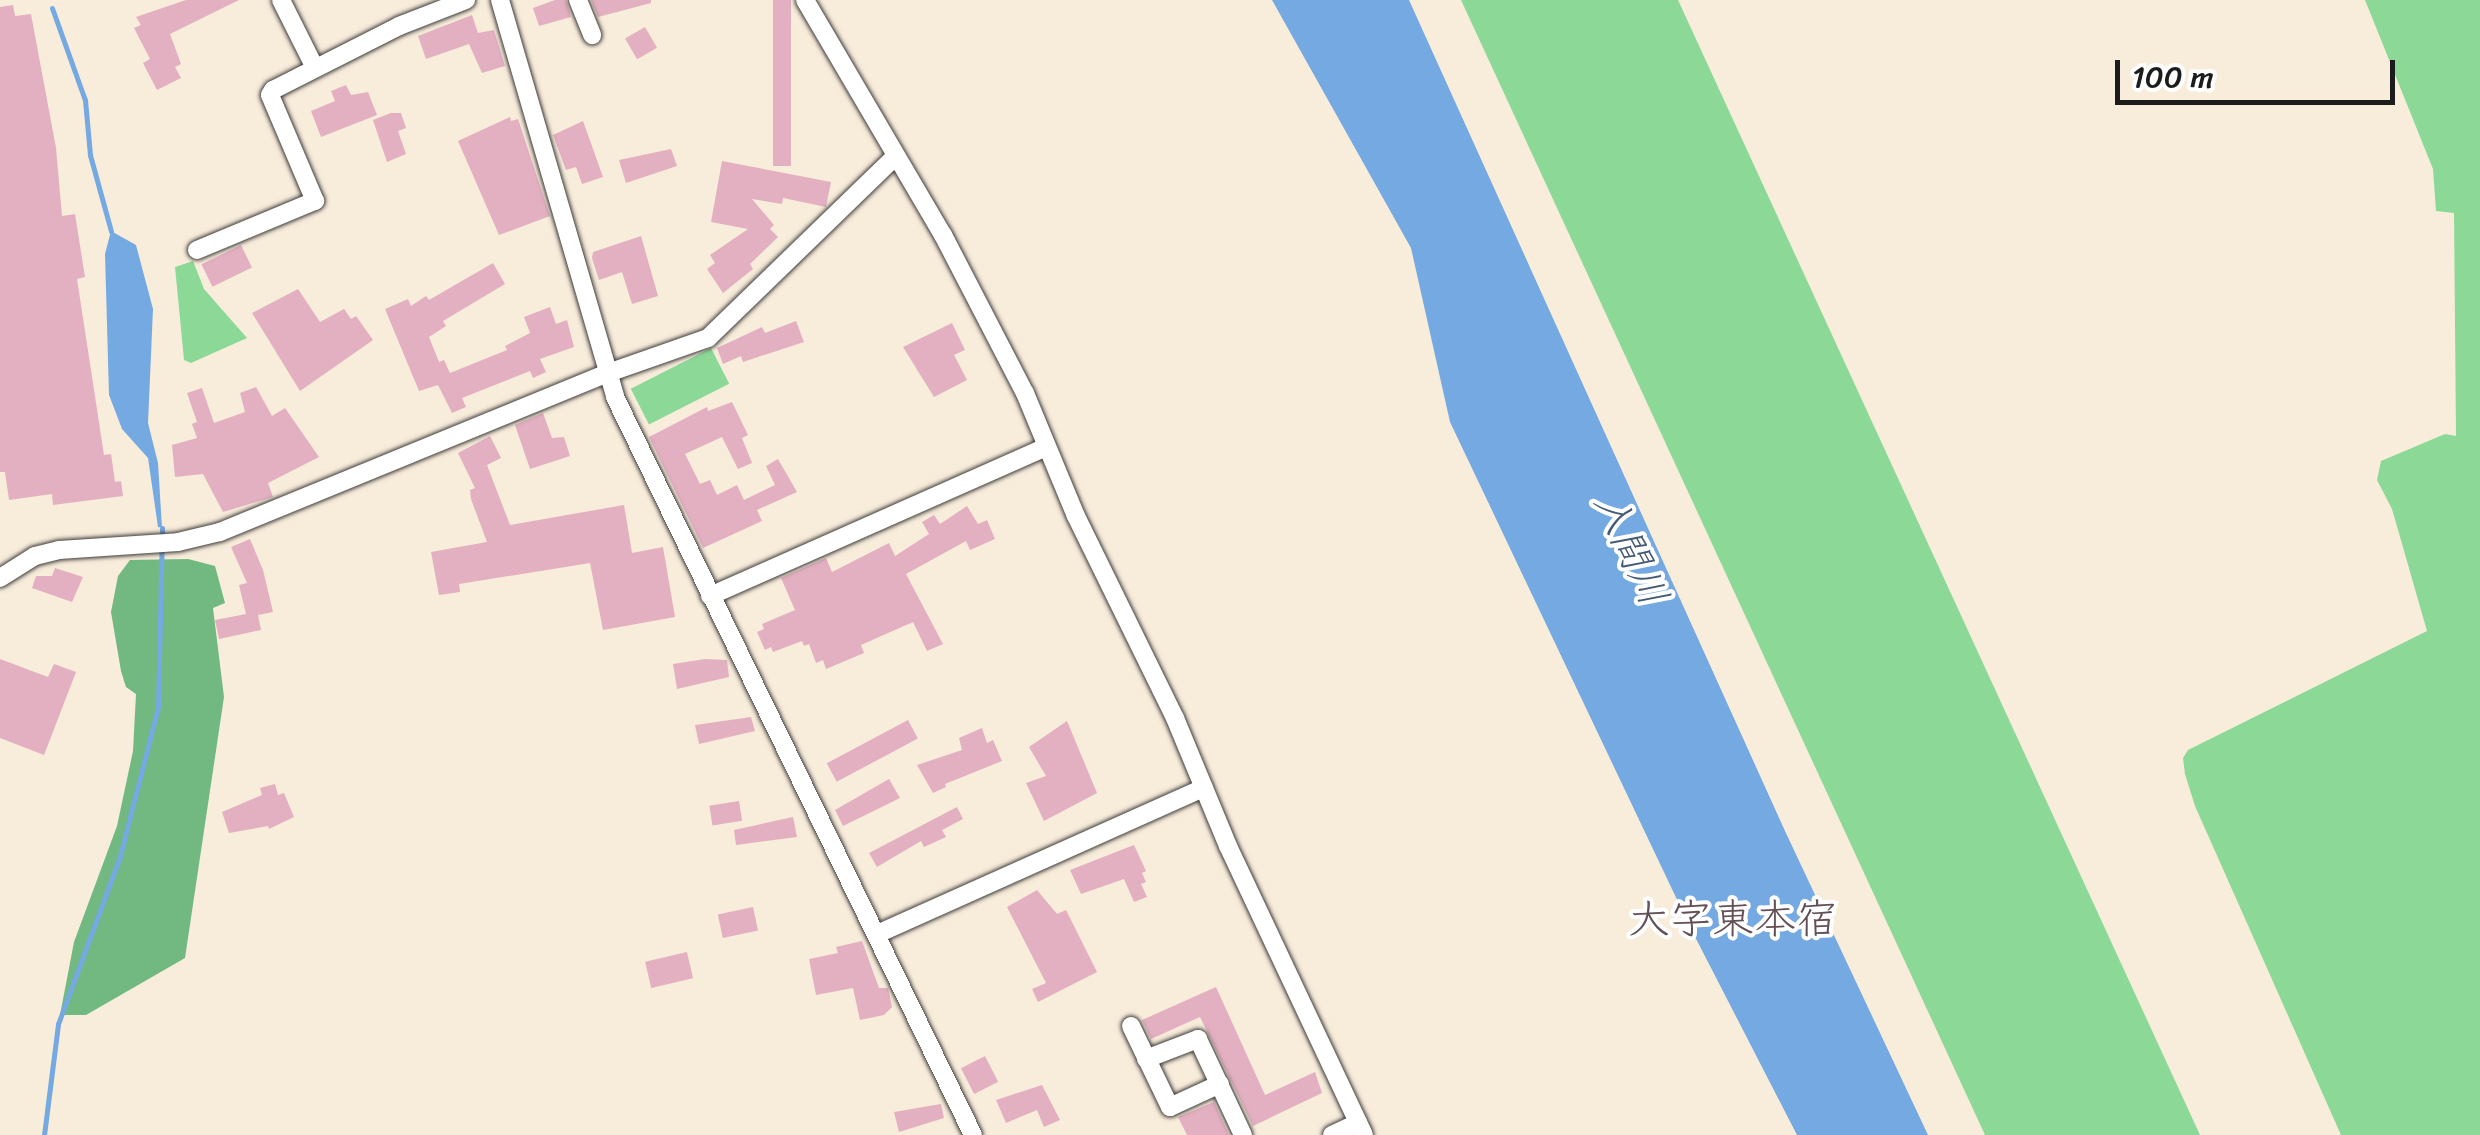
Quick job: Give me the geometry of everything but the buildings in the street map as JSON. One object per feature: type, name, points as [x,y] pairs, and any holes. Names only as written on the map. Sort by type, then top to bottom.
[{"type":"street","points":[[281,0],[315,68]]},
{"type":"street","points":[[197,250],[314,201],[270,95],[399,26],[466,0]]},
{"type":"street","points":[[500,0],[615,397],[974,1135]]},
{"type":"street","points":[[578,0],[592,35]]},
{"type":"street","points":[[805,0],[943,235],[1025,393],[1361,1129],[1332,1135]]},
{"type":"street","points":[[0,578],[35,556],[58,550],[178,542],[220,532],[608,373],[708,338],[895,157]]},
{"type":"street","points":[[710,596],[1048,448]]},
{"type":"street","points":[[877,934],[1204,788]]},
{"type":"street","points":[[1131,1026],[1170,1107],[1220,1084]]},
{"type":"street","points":[[1146,1058],[1198,1039],[1243,1135]]},
{"type":"green space","points":[[1461,0],[1678,0],[2200,1135],[1985,1135]]},
{"type":"green space","points":[[2365,0],[2480,0],[2480,1135],[2341,1135],[2195,806],[2183,758],[2188,750],[2427,631],[2392,509],[2377,480],[2381,461],[2445,434],[2456,436],[2454,213],[2436,211],[2433,169]]},
{"type":"green space","points":[[193,261],[204,289],[247,338],[191,363],[184,360],[175,267]]},
{"type":"green space","points":[[711,348],[729,384],[649,424],[631,389]]},
{"type":"green space","points":[[188,559],[215,566],[225,603],[213,608],[224,697],[185,958],[86,1015],[60,1015],[74,942],[117,826],[133,751],[136,694],[126,687],[121,671],[111,612],[118,576],[130,560]]},
{"type":"water","name":"入間川","points":[[1272,0],[1409,0],[1785,831],[1928,1135],[1797,1135],[1691,929],[1450,422],[1411,248]]},
{"type":"water","points":[[111,231],[136,245],[153,309],[148,423],[158,463],[162,528],[158,527],[148,458],[122,429],[109,395],[105,254]]},
{"type":"waterway","points":[[52,8],[85,100],[90,155],[111,231]]},
{"type":"waterway","points":[[44,1135],[58,1024],[120,856],[158,707],[162,528]]},
{"type":"district","name":"大字東本宿","points":[[1733,919]]}]
